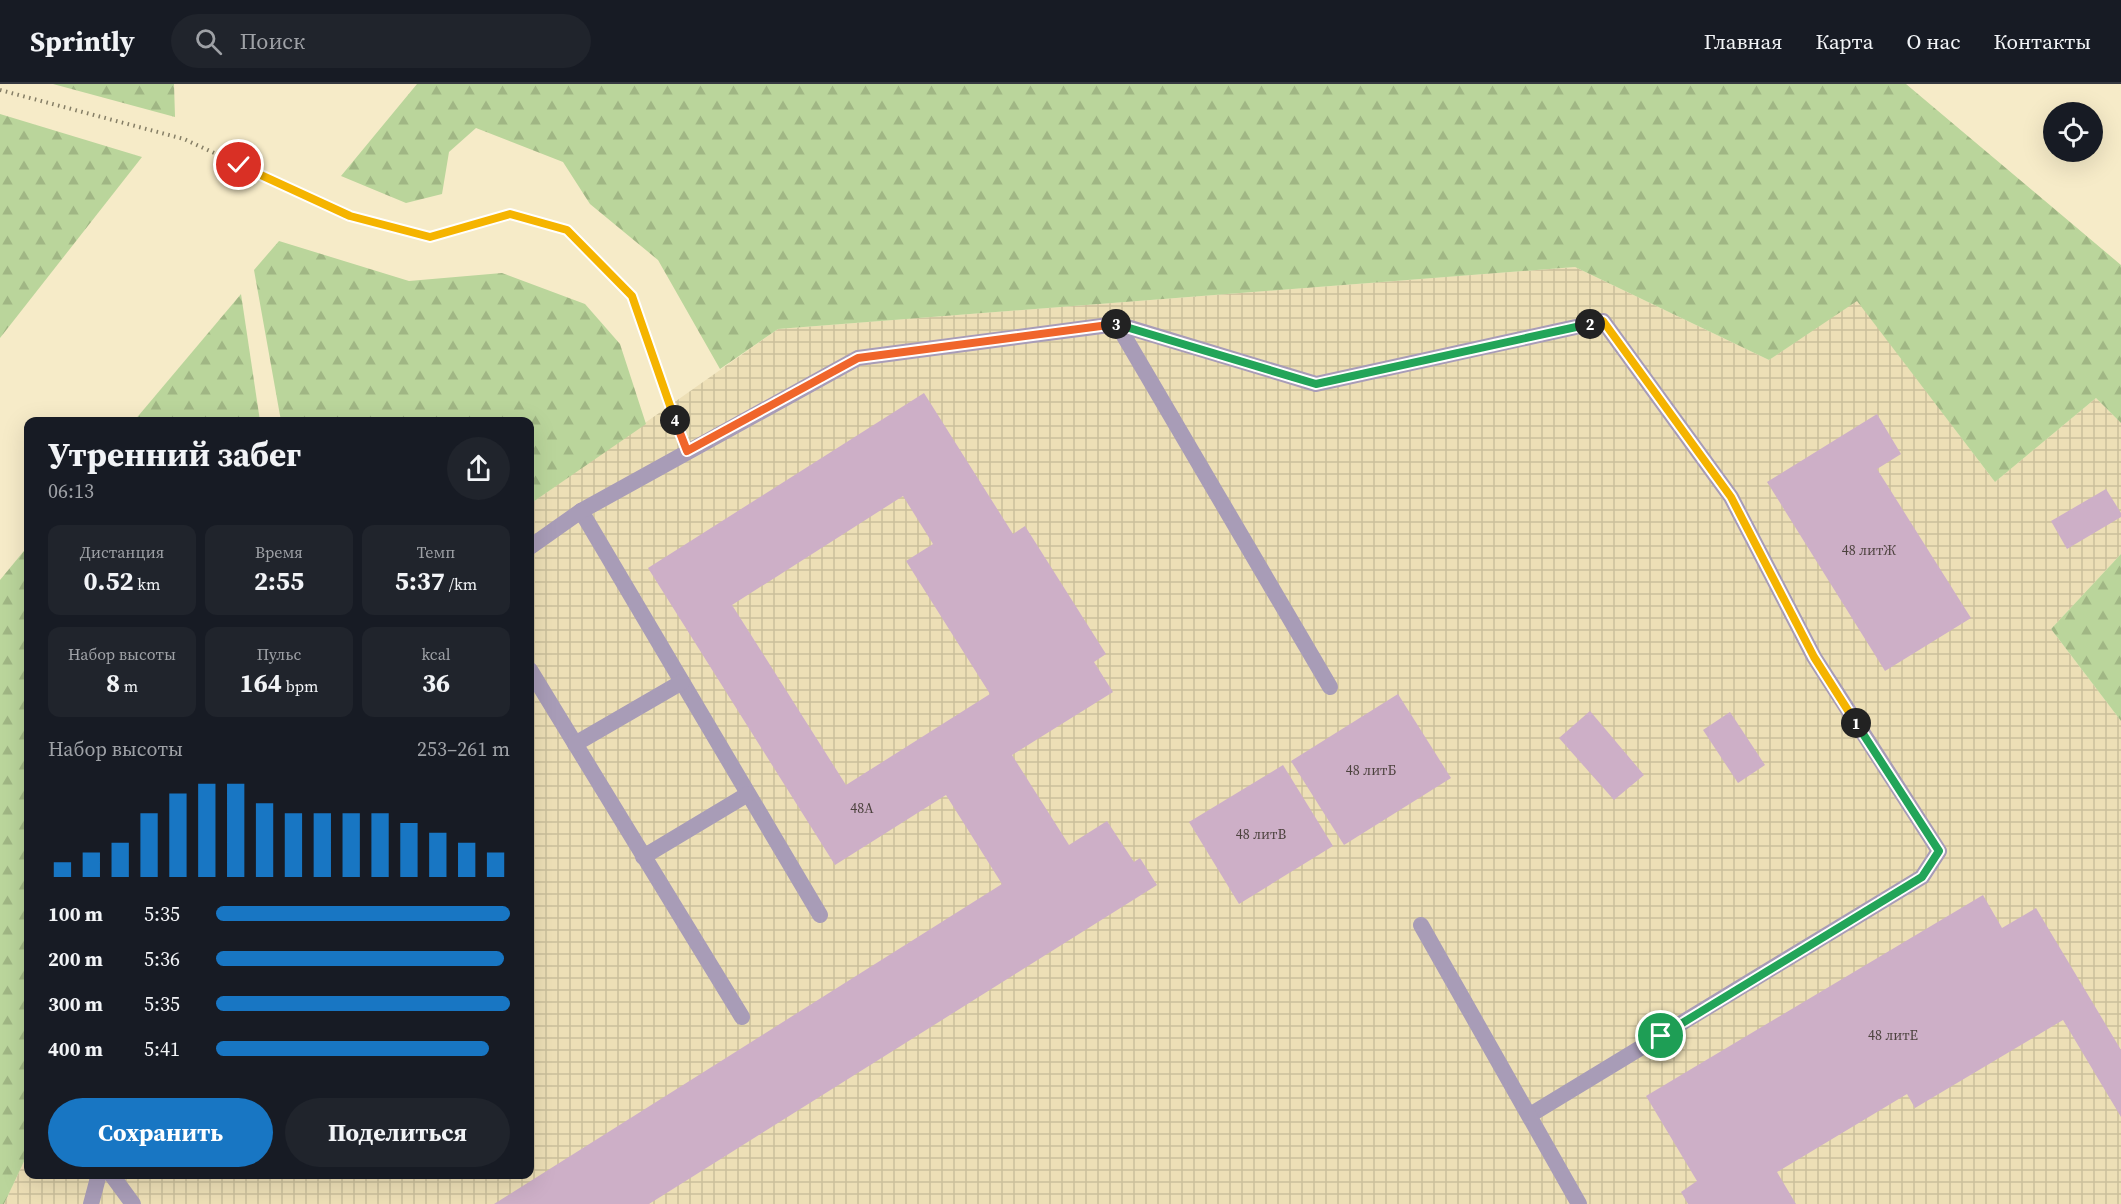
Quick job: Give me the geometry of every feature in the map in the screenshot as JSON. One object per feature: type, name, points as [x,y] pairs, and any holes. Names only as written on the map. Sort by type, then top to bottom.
[{"type":"lane","points":[[534,544],[581,511],[858,358],[1117,324],[1316,384],[1603,321],[1731,497],[1814,657],[1939,851],[1922,877],[1530,1115]]},
{"type":"lane","points":[[1117,324],[1330,687]]},
{"type":"lane","points":[[581,511],[820,915]]},
{"type":"lane","points":[[534,677],[742,1017]]},
{"type":"lane","points":[[575,744],[682,682]]},
{"type":"lane","points":[[644,857],[748,794]]},
{"type":"lane","points":[[1421,925],[1579,1204]]},
{"type":"lane","points":[[91,1204],[98,1179]]},
{"type":"lane","points":[[115,1179],[133,1204]]},
{"type":"path","points":[[0,90],[184,139],[350,216],[430,237],[510,214],[567,230],[632,296],[687,451]]},
{"type":"shaded area","points":[[1575,267],[1769,360],[1857,300],[1995,482],[2096,398],[2121,423],[2121,554],[2051,629],[2121,721],[2121,1204],[4,1204],[24,1162],[24,1179],[534,1179],[534,501],[778,329]]},
{"type":"green space","points":[[53,84],[174,84],[175,117]]},
{"type":"green space","points":[[417,84],[1906,84],[2121,265],[2121,423],[2096,398],[1995,482],[1857,301],[1769,360],[1575,267],[778,329],[720,369],[658,260],[590,204],[563,162],[476,128],[449,152],[442,194],[406,203],[341,176]]},
{"type":"green space","points":[[0,114],[142,157],[0,338]]},
{"type":"green space","points":[[279,241],[409,281],[502,273],[585,304],[620,344],[646,424],[534,501],[534,417],[280,417],[254,270]]},
{"type":"green space","points":[[241,294],[259,417],[137,417]]},
{"type":"green space","points":[[24,551],[24,1162],[4,1204],[0,1204],[0,580]]},
{"type":"green space","points":[[2121,554],[2121,721],[2051,629]]},
{"type":"building","points":[[924,393],[1013,534],[1025,526],[1106,654],[1094,662],[1113,692],[1012,755],[1069,845],[1107,821],[1134,862],[1140,858],[1157,885],[649,1204],[494,1204],[1002,884],[946,795],[835,865],[648,568]],"holes":[[[903,496],[933,544],[906,561],[990,694],[846,785],[732,605]]]},
{"type":"building","points":[[1877,414],[1901,454],[1877,469],[1971,618],[1885,671],[1767,482]]},
{"type":"building","points":[[2106,489],[2121,513],[2121,517],[2067,549],[2051,521]]},
{"type":"building","points":[[1398,694],[1451,778],[1344,845],[1291,761]]},
{"type":"building","points":[[1590,711],[1644,775],[1614,800],[1559,738]]},
{"type":"building","points":[[1730,712],[1765,765],[1738,783],[1703,730]]},
{"type":"building","points":[[1283,765],[1333,846],[1239,904],[1189,822]]},
{"type":"building","points":[[1983,895],[2002,928],[2036,908],[2121,1050],[2121,1117],[2063,1020],[1915,1108],[1907,1094],[1777,1172],[1796,1204],[1688,1204],[1681,1192],[1697,1181],[1646,1096]]},
{"type":"route","points":[[239,165],[350,216],[430,237],[510,214],[567,230],[632,296],[687,451],[858,358],[1117,324],[1316,384],[1603,321],[1731,497],[1814,657],[1939,851],[1922,877],[1661,1036]]}]
